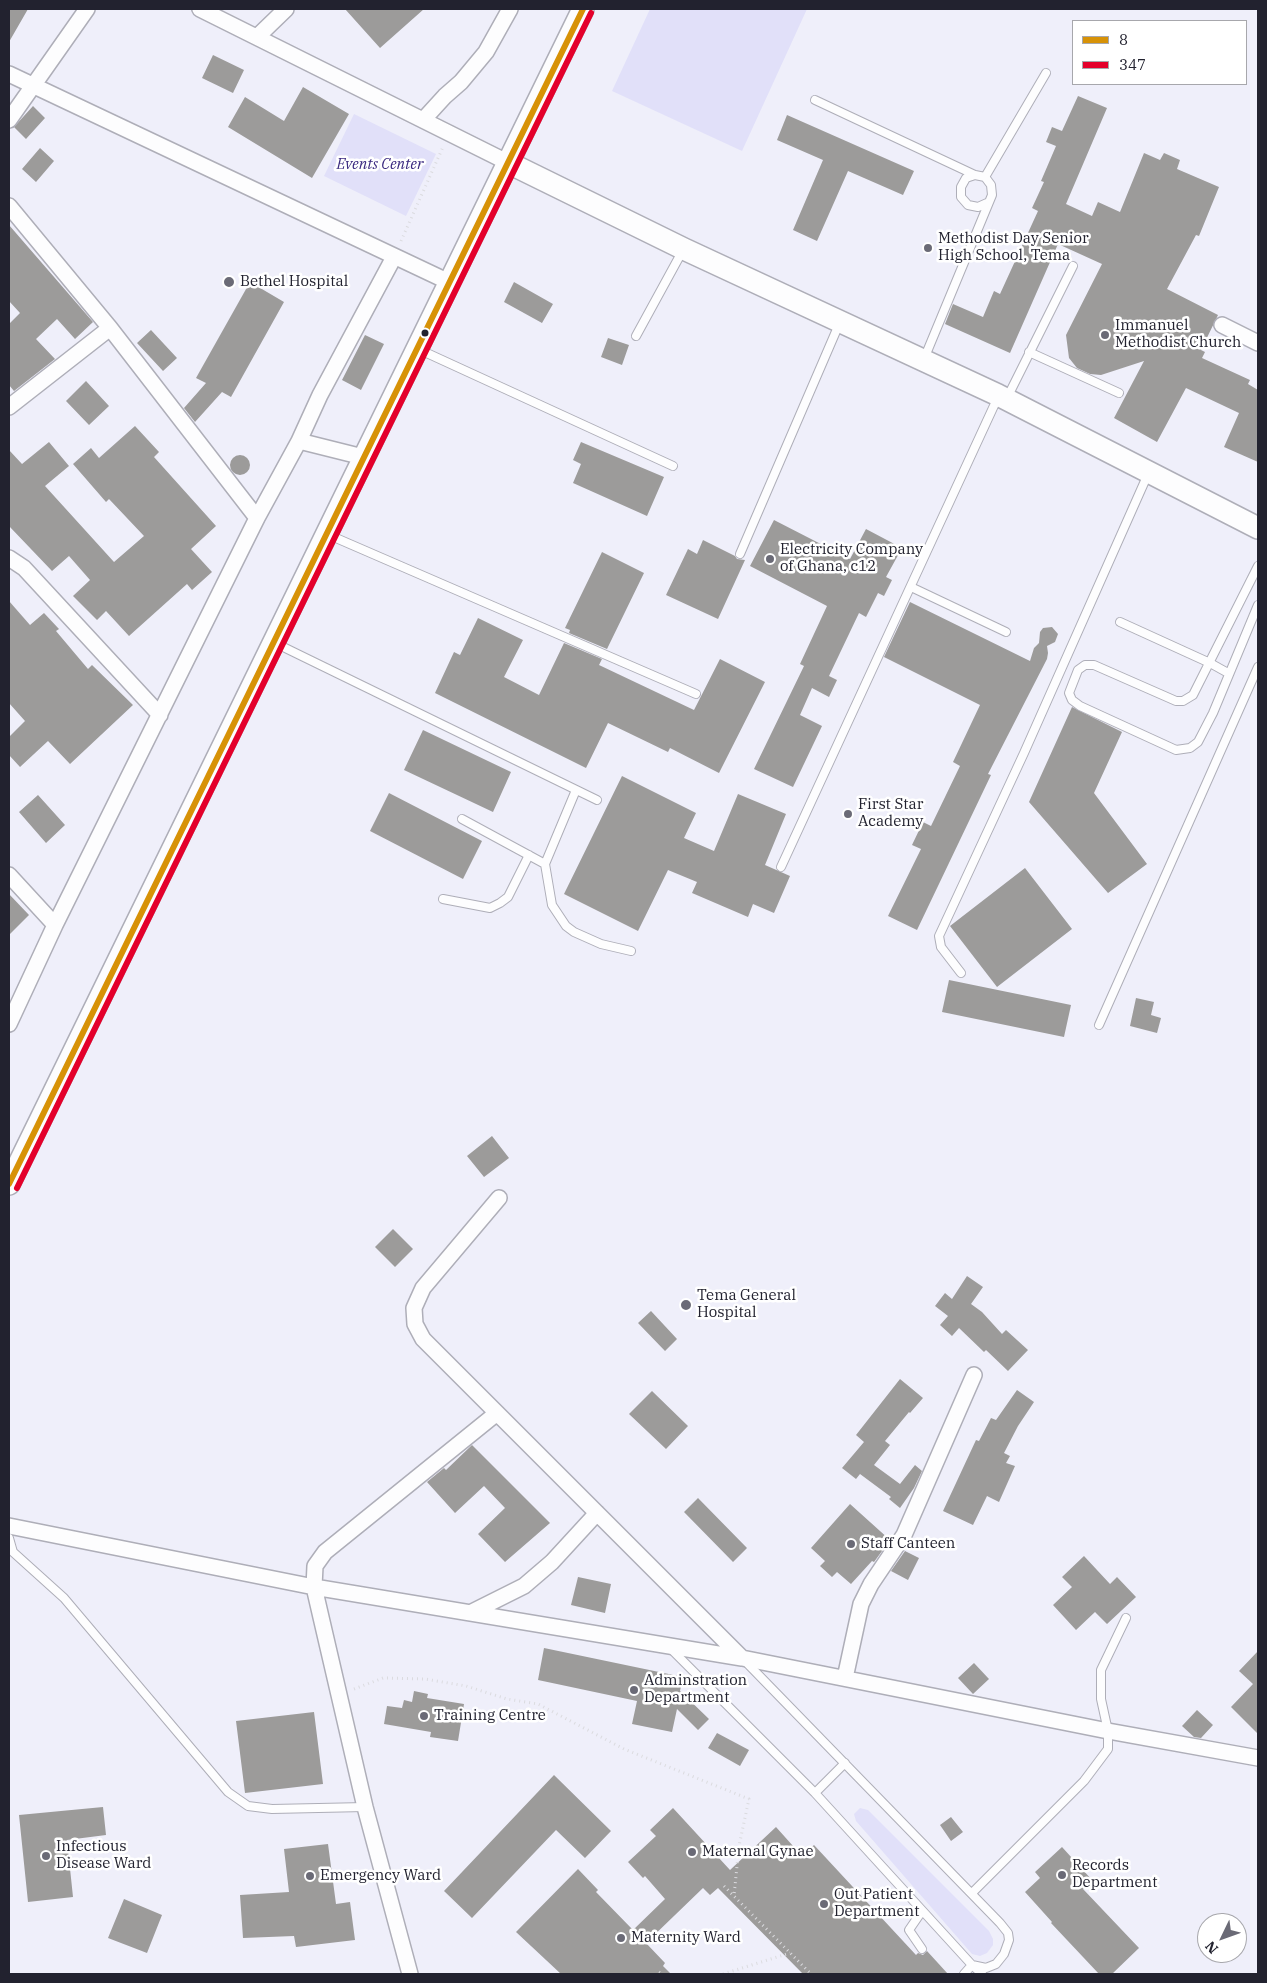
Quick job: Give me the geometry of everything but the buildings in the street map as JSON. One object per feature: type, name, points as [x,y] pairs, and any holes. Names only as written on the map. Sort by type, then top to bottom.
[{"type":"main road","points":[[9,1184],[362,457],[509,163],[583,9]]},
{"type":"main road","points":[[509,163],[684,249],[1002,398],[1258,528]]},
{"type":"street","points":[[9,120],[87,9]]},
{"type":"street","points":[[200,9],[509,163]]},
{"type":"street","points":[[257,37],[286,9]]},
{"type":"street","points":[[424,120],[445,96],[461,82],[486,52],[505,11]]},
{"type":"street","points":[[9,74],[449,282]]},
{"type":"street","points":[[9,206],[110,328],[257,518]]},
{"type":"street","points":[[9,1024],[55,925],[257,518],[394,257]]},
{"type":"street","points":[[1222,325],[1258,343]]},
{"type":"street","points":[[9,408],[110,328]]},
{"type":"street","points":[[299,441],[362,457]]},
{"type":"street","points":[[9,558],[24,568],[160,714]]},
{"type":"street","points":[[9,875],[55,925]]},
{"type":"street","points":[[499,1198],[423,1288],[414,1308],[415,1324],[423,1339],[742,1658]]},
{"type":"street","points":[[845,1678],[861,1604],[904,1536],[974,1375]]},
{"type":"street","points":[[410,1974],[365,1807],[314,1587],[315,1566],[326,1552],[497,1413]]},
{"type":"street","points":[[470,1613],[524,1586],[552,1562],[597,1513]]},
{"type":"street","points":[[9,1526],[314,1587],[742,1658],[1108,1731],[1258,1758]]},
{"type":"lane","points":[[985,177],[1046,73]]},
{"type":"lane","points":[[815,100],[975,175],[985,177],[991,185],[992,195],[987,203],[924,360]]},
{"type":"lane","points":[[975,175],[966,178],[960,187],[961,197],[968,205],[978,207],[987,203]]},
{"type":"lane","points":[[636,336],[684,249]]},
{"type":"lane","points":[[781,867],[911,587],[1002,398],[1029,352],[1073,266]]},
{"type":"lane","points":[[740,554],[841,321]]},
{"type":"lane","points":[[416,348],[673,466]]},
{"type":"lane","points":[[1029,352],[1119,393]]},
{"type":"lane","points":[[961,973],[941,947],[939,936],[1024,753],[1148,472]]},
{"type":"lane","points":[[326,533],[696,694]]},
{"type":"lane","points":[[1258,566],[1193,695],[1183,701],[1176,701],[1094,665],[1085,665],[1078,670],[1069,692],[1072,700],[1080,706],[1176,750],[1190,748],[1198,742],[1213,713],[1258,605]]},
{"type":"lane","points":[[911,587],[1006,632]]},
{"type":"lane","points":[[1120,622],[1210,663],[1228,674]]},
{"type":"lane","points":[[273,642],[596,800]]},
{"type":"lane","points":[[1099,1025],[1258,667]]},
{"type":"lane","points":[[576,790],[545,864],[552,905],[566,926],[601,944],[630,951]]},
{"type":"lane","points":[[462,819],[545,864]]},
{"type":"lane","points":[[443,899],[490,908],[500,903],[508,897],[529,855]]},
{"type":"lane","points":[[9,1538],[13,1552],[64,1598],[228,1792],[248,1806],[272,1809],[365,1807]]},
{"type":"lane","points":[[972,1893],[1084,1782],[1108,1749],[1108,1731],[1101,1699],[1101,1670],[1126,1618]]},
{"type":"lane","points":[[668,1646],[815,1793],[982,1974]]},
{"type":"lane","points":[[742,1658],[972,1893],[1008,1933],[1010,1940],[1004,1954],[996,1964],[986,1968],[972,1965]]},
{"type":"lane","points":[[815,1793],[845,1763]]},
{"type":"lane","points":[[922,1911],[909,1930],[922,1949]]},
{"type":"lane","points":[[964,1974],[972,1965]]},
{"type":"path","points":[[394,257],[449,132]]},
{"type":"path","points":[[339,1694],[383,1678],[425,1679],[466,1686],[507,1699],[538,1704],[624,1748],[749,1799],[739,1846],[734,1896]]},
{"type":"path","points":[[724,1886],[811,1974]]},
{"type":"path","points":[[723,1974],[790,1953]]},
{"type":"green space","points":[[650,9],[807,9],[742,151],[612,91]]},
{"type":"green space","name":"Events Center","points":[[354,114],[436,154],[406,216],[324,176]]},
{"type":"green space","points":[[860,1808],[868,1810],[989,1931],[993,1939],[993,1945],[987,1953],[980,1956],[972,1954],[856,1821],[854,1814]]},
{"type":"transit line","name":"8","points":[[9,1184],[583,9]]},
{"type":"transit line","name":"347","points":[[17,1188],[591,13]]},
{"type":"place","name":"Methodist Day Senior High School, Tema","points":[[928,248]]},
{"type":"place","name":"Bethel Hospital","points":[[229,282]]},
{"type":"place","name":"Immanuel Methodist Church","points":[[1105,335]]},
{"type":"place","name":"Electricity Company of Ghana, c12","points":[[770,559]]},
{"type":"place","name":"First Star Academy","points":[[848,814]]},
{"type":"place","name":"Tema General Hospital","points":[[686,1305]]},
{"type":"place","name":"Staff Canteen","points":[[851,1544]]},
{"type":"place","name":"Adminstration Department","points":[[634,1690]]},
{"type":"place","name":"Training Centre","points":[[424,1716]]},
{"type":"place","name":"Maternal Gynae","points":[[692,1852]]},
{"type":"place","name":"Infectious Disease Ward","points":[[46,1856]]},
{"type":"place","name":"Records Department","points":[[1062,1875]]},
{"type":"place","name":"Emergency Ward","points":[[310,1876]]},
{"type":"place","name":"Out Patient Department","points":[[824,1904]]},
{"type":"place","name":"Maternity Ward","points":[[621,1938]]}]
